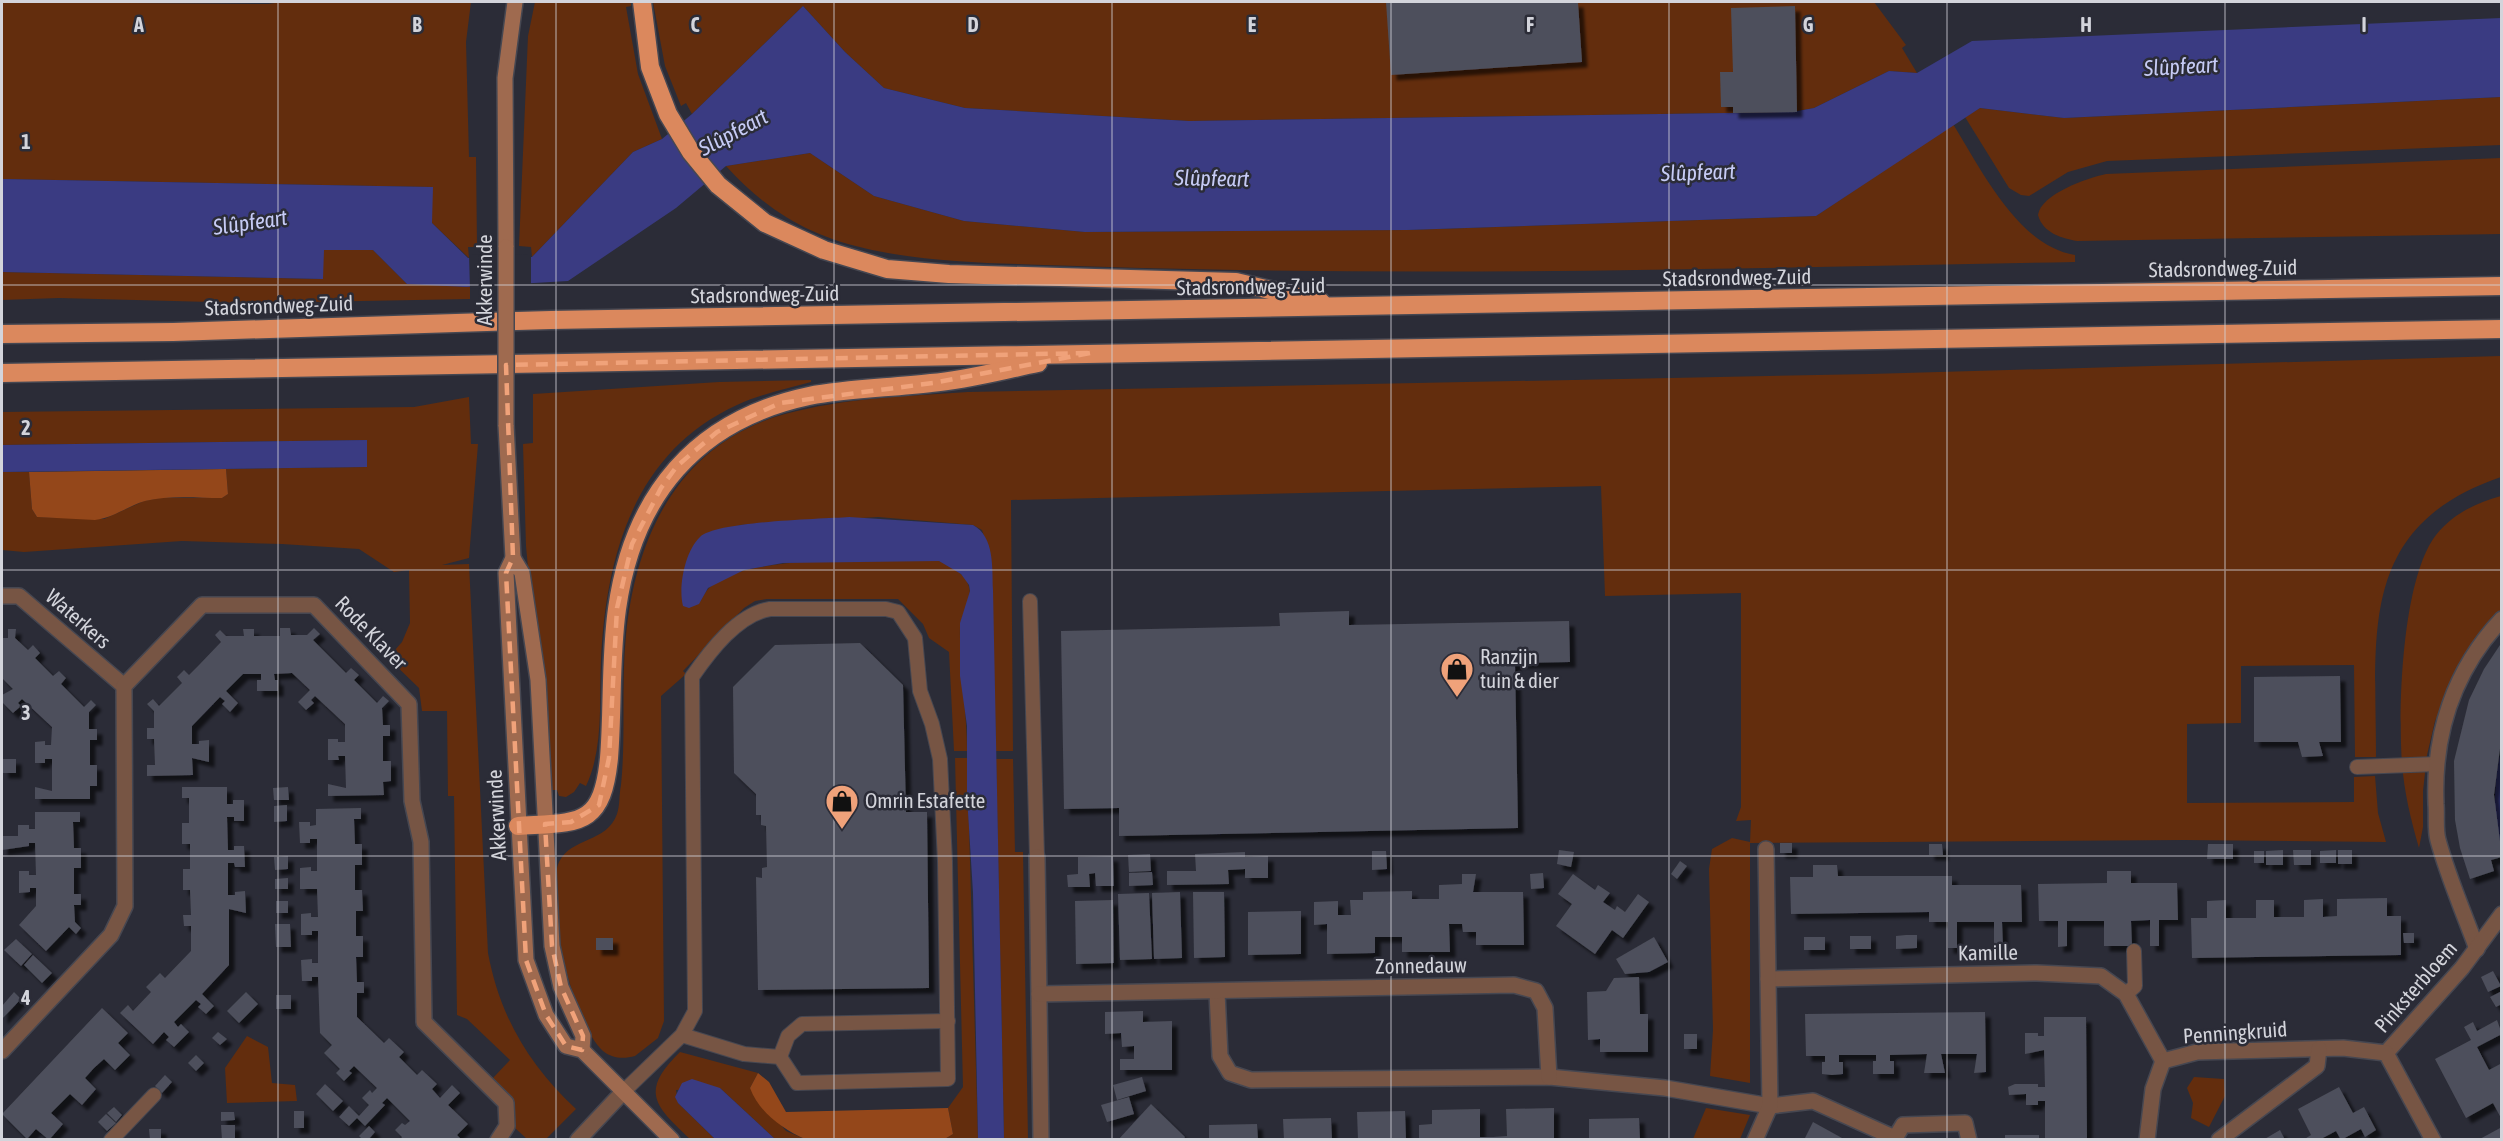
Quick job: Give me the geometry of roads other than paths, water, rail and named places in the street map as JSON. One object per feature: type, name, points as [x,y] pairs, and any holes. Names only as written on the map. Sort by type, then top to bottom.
[{"type":"highway","points":[[642,2],[650,67],[668,114],[691,152],[718,185],[765,223],[824,250],[887,268],[949,274],[1236,282],[1349,308]]},
{"type":"highway","name":"Stadsrondweg-Zuid","points":[[2,334],[172,332],[551,320],[1349,308],[2502,286]]},
{"type":"highway","points":[[2,373],[2502,329]]},
{"type":"highway","points":[[519,826],[571,822],[587,815],[599,805],[606,781],[609,758],[617,608],[632,544],[660,488],[696,447],[739,419],[790,400],[852,390],[933,383],[1090,353]]},
{"type":"street","name":"Akkerwinde","points":[[515,2],[505,78],[506,425],[513,558],[522,573],[534,651],[552,946],[561,987],[583,1036],[582,1050]]},
{"type":"street","name":"Akkerwinde","points":[[513,558],[506,573],[526,960],[546,1015],[566,1046],[582,1050],[672,1140]]},
{"type":"street","name":"Waterkers","points":[[2,596],[19,596],[124,686]]},
{"type":"street","name":"Rode Klaver","points":[[124,686],[202,605],[314,605],[409,704],[412,801],[421,842],[424,1022],[506,1103],[507,1126],[498,1140]]},
{"type":"street","name":"Pinksterbloem","points":[[2477,949],[2438,838],[2437,764],[2452,696],[2469,658],[2502,619]]},
{"type":"street","points":[[2,1050],[111,935],[125,906],[124,686]]},
{"type":"street","points":[[1755,1140],[1770,1107],[1766,849]]},
{"type":"street","points":[[1037,857],[1041,1140]]},
{"type":"street","name":"Pinksterbloem","points":[[2386,1053],[2477,949],[2502,914]]},
{"type":"street","name":"Kamille","points":[[1768,979],[2048,973],[2101,976],[2126,994],[2163,1061]]},
{"type":"street","name":"Zonnedauw","points":[[1039,994],[1514,985],[1536,991],[1545,1008],[1549,1077]]},
{"type":"street","points":[[1217,992],[1221,1056],[1230,1073],[1251,1080],[1549,1077],[1665,1088],[1770,1107],[1813,1101],[1895,1139],[1903,1125],[1965,1123],[1970,1140]]},
{"type":"street","name":"Penningkruid","points":[[2147,1140],[2153,1089],[2163,1061],[2197,1052],[2343,1048],[2386,1053]]},
{"type":"street","points":[[2219,1140],[2317,1066],[2319,1049]]},
{"type":"street","points":[[2386,1053],[2433,1140]]},
{"type":"street","points":[[578,1140],[623,1092]]},
{"type":"lane","points":[[1030,601],[1037,857]]},
{"type":"lane","points":[[623,1092],[682,1035],[695,1011],[697,993],[692,677],[714,649],[754,612],[770,609],[886,609],[898,612],[915,638],[920,691],[932,724],[940,759],[948,1079],[797,1083],[780,1057]]},
{"type":"lane","points":[[2357,767],[2437,764]]},
{"type":"lane","points":[[2126,994],[2135,986],[2134,951]]},
{"type":"lane","points":[[780,1057],[788,1036],[802,1024],[948,1021]]},
{"type":"lane","points":[[682,1035],[744,1054],[780,1057]]},
{"type":"lane","points":[[111,1140],[154,1095]]},
{"type":"water","name":"Slûpfeart","points":[[803,6],[845,52],[884,88],[965,108],[1189,121],[1792,112],[1814,108],[1889,71],[1917,73],[1972,41],[2501,18],[2501,97],[2064,118],[1980,108],[1816,216],[1407,230],[1085,232],[964,221],[874,196],[810,153],[726,166],[676,208],[568,281],[466,287],[407,284],[373,250],[324,250],[323,279],[2,272],[2,179],[433,187],[432,223],[468,258],[532,257],[633,152],[662,139],[692,114]]},
{"type":"water","points":[[367,440],[367,467],[2,472],[2,445]]},
{"type":"water","points":[[849,517],[973,525],[980,530],[989,545],[993,572],[1004,1139],[978,1139],[973,893],[967,796],[967,726],[960,676],[960,623],[970,591],[969,585],[961,574],[939,561],[783,563],[744,570],[708,588],[699,604],[689,608],[683,606],[681,589],[684,570],[690,551],[700,537],[726,527],[747,524]]},
{"type":"water","points":[[2501,751],[2501,850],[2498,849],[2495,800]]},
{"type":"water","points":[[692,1079],[720,1088],[775,1139],[715,1139],[678,1103],[675,1097],[682,1083]]},
{"type":"place","name":"Ranzijn tuin & dier","points":[[1457,698]]},
{"type":"place","name":"Omrin Estafette","points":[[842,830]]}]
